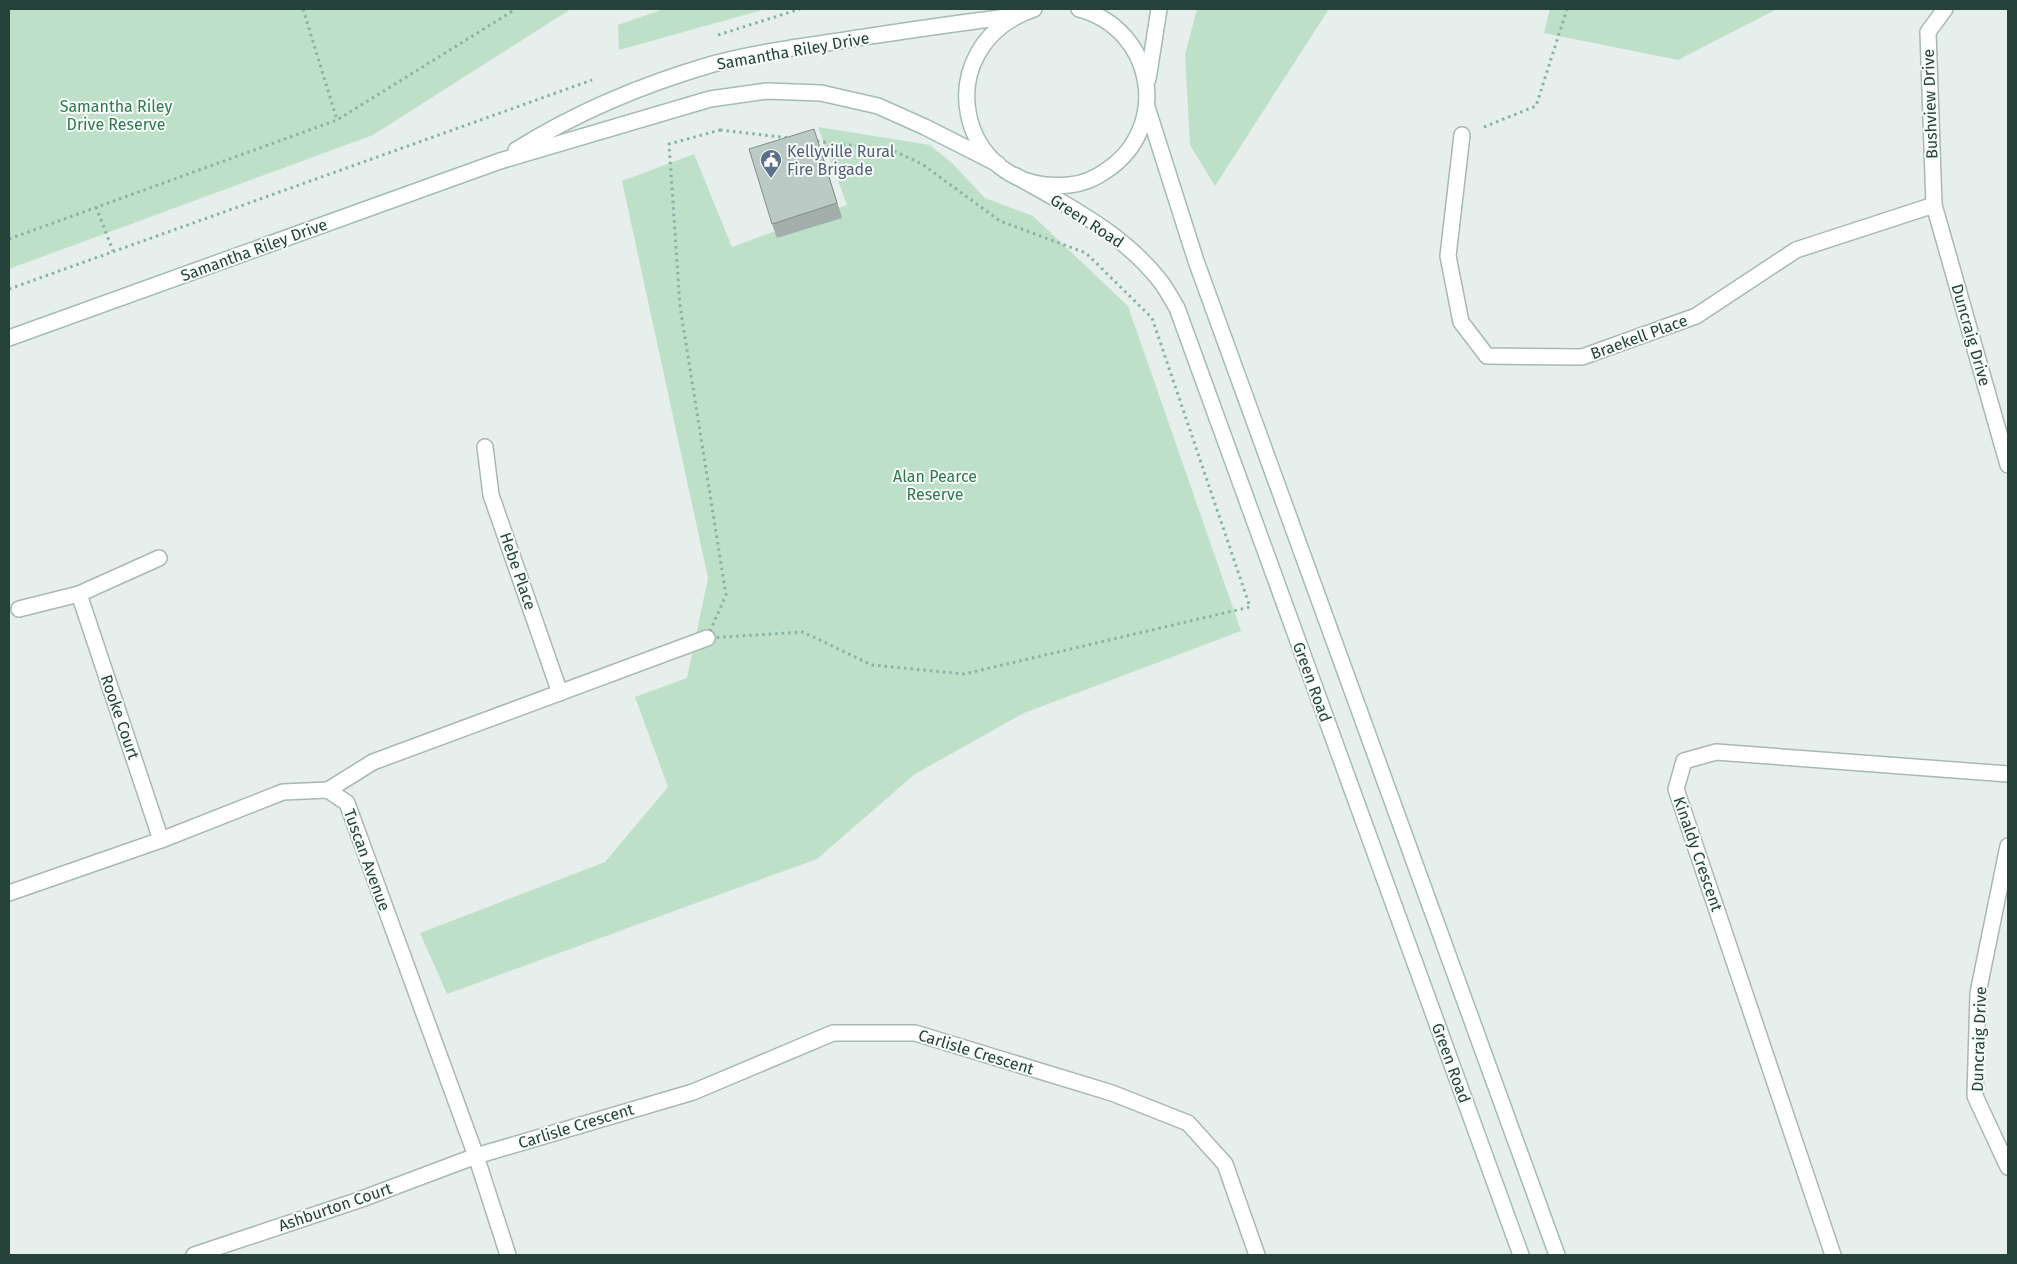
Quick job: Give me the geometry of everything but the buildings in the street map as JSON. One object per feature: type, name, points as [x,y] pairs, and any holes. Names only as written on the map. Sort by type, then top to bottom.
[{"type":"street","points":[[1034,9],[1016,16],[999,27],[982,46],[975,58],[968,82],[967,108],[980,145],[998,164],[1016,176],[1042,185],[1070,185],[1097,177],[1120,162],[1138,137],[1147,107],[1147,84],[1159,9]]},
{"type":"street","points":[[1079,9],[1107,20],[1124,35],[1137,53],[1147,84]]},
{"type":"street","name":"Bushview Drive","points":[[1934,205],[1928,32],[1945,9]]},
{"type":"street","name":"Samantha Riley Drive","points":[[500,161],[552,128],[604,104],[652,84],[714,64],[758,54],[1016,16]]},
{"type":"street","name":"Samantha Riley Drive","points":[[9,338],[500,161],[710,99],[767,91],[821,93],[878,106],[925,127],[998,164]]},
{"type":"street","points":[[1147,107],[1196,261],[1557,1255]]},
{"type":"street","name":"Braekell Place","points":[[1462,135],[1448,256],[1461,322],[1487,356],[1582,357],[1696,316],[1796,250],[1934,205]]},
{"type":"street","name":"Green Road","points":[[1016,176],[1090,219],[1122,241],[1162,283],[1177,308],[1521,1255]]},
{"type":"street","name":"Duncraig Drive","points":[[1934,205],[2008,465]]},
{"type":"street","name":"Hebe Place","points":[[485,447],[491,495],[560,693]]},
{"type":"street","points":[[20,609],[79,594],[159,558]]},
{"type":"street","name":"Rooke Court","points":[[79,594],[161,840]]},
{"type":"street","points":[[9,893],[161,840],[283,792],[328,790],[372,762],[707,638]]},
{"type":"street","name":"Kinaldy Crescent","points":[[1833,1255],[1676,789],[1684,761],[1716,752],[2008,774]]},
{"type":"street","name":"Tuscan Avenue","points":[[328,790],[347,803],[476,1156],[508,1255]]},
{"type":"street","name":"Duncraig Drive","points":[[2008,846],[1978,993],[1975,1096],[2008,1168]]},
{"type":"street","name":"Carlisle Crescent","points":[[476,1156],[693,1092],[833,1033],[915,1033],[1112,1093],[1188,1123],[1225,1164],[1257,1255]]},
{"type":"street","name":"Ashburton Court","points":[[194,1255],[360,1200],[476,1156]]},
{"type":"path","points":[[303,9],[337,120]]},
{"type":"path","points":[[9,239],[337,120],[516,9]]},
{"type":"path","points":[[716,36],[800,9]]},
{"type":"path","points":[[1462,135],[1536,106],[1567,9]]},
{"type":"path","points":[[9,289],[595,79]]},
{"type":"path","points":[[720,130],[892,150],[922,164],[1000,221],[1086,253],[1152,318],[1250,607],[964,674],[872,665],[803,632],[707,638],[726,595],[680,306],[669,144],[720,130]]},
{"type":"path","points":[[96,208],[113,252]]},
{"type":"green space","name":"Samantha Riley Drive Reserve","points":[[9,9],[571,9],[373,135],[9,269]]},
{"type":"green space","points":[[664,9],[766,9],[619,50],[618,25]]},
{"type":"green space","points":[[1197,9],[1329,9],[1215,186],[1190,145],[1185,55]]},
{"type":"green space","points":[[1550,9],[1777,9],[1678,60],[1544,33]]},
{"type":"green space","name":"Alan Pearce Reserve","points":[[818,127],[930,145],[953,164],[985,198],[1033,216],[1128,306],[1241,631],[1024,713],[915,774],[817,859],[447,994],[420,933],[605,862],[668,787],[635,697],[687,678],[708,578],[622,181],[694,154],[732,247],[847,205]]},
{"type":"place","name":"Kellyville Rural Fire Brigade","points":[[771,179]]}]
